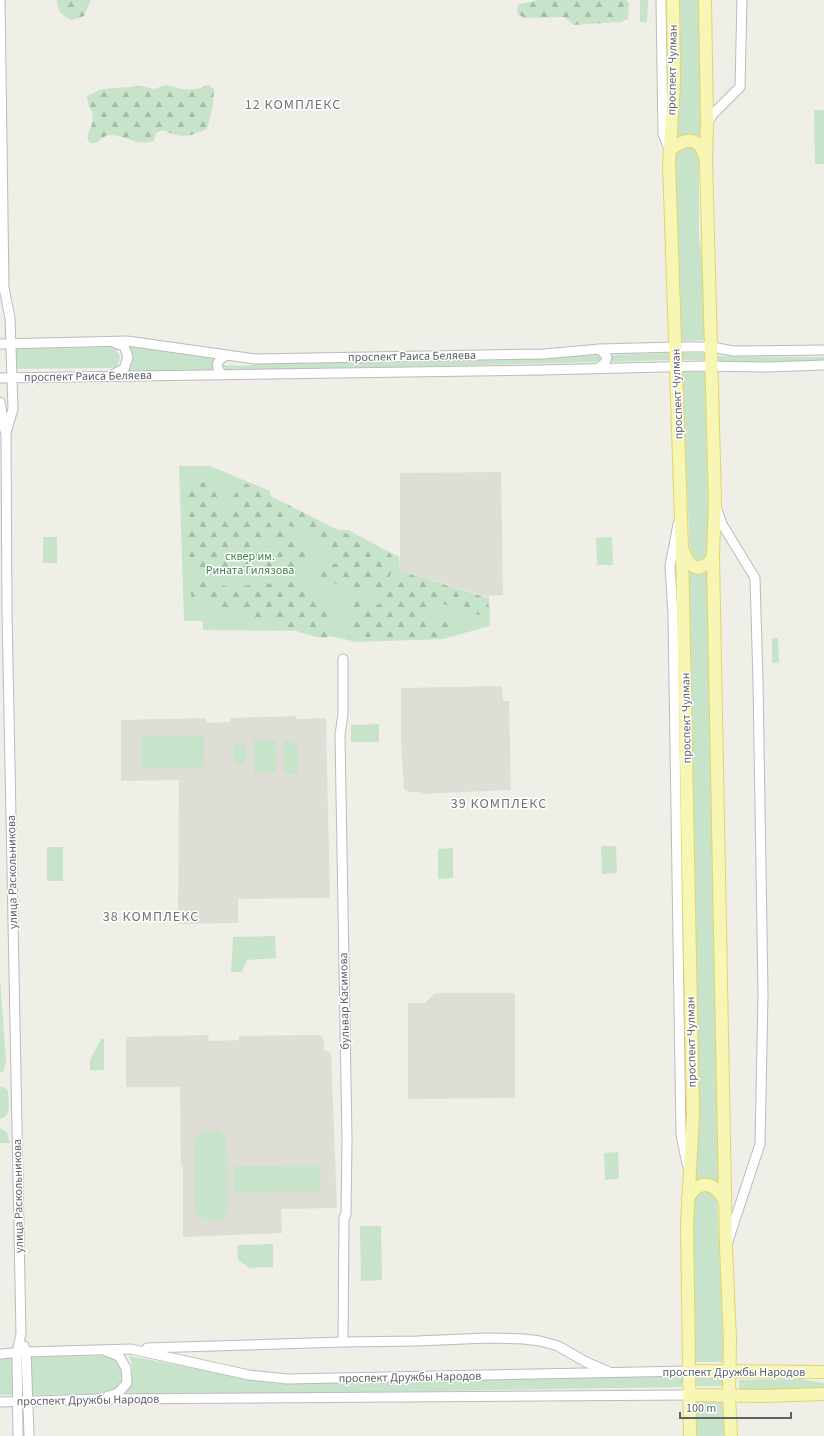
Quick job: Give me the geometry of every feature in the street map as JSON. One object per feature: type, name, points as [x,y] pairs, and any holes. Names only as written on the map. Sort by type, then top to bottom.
[{"type":"main road","name":"проспект Чулман","points":[[672,0],[674,84],[669,163],[682,547],[693,1114],[688,1198],[690,1436]]},
{"type":"main road","points":[[705,0],[707,123],[706,159],[715,502],[713,556],[725,1203],[730,1333],[729,1394],[731,1436]]},
{"type":"main road","points":[[670,150],[677,144],[689,141],[700,146],[706,159]]},
{"type":"main road","points":[[682,547],[686,560],[691,566],[698,568],[709,563],[713,556]]},
{"type":"main road","points":[[688,1198],[693,1190],[700,1186],[706,1185],[712,1186],[720,1191],[725,1203]]},
{"type":"main road","name":"проспект Дружбы Народов","points":[[689,1371],[824,1372]]},
{"type":"main road","name":"проспект Дружбы Народов","points":[[690,1395],[729,1394],[771,1396],[824,1394]]},
{"type":"street","name":"улица Раскольникова","points":[[0,0],[4,288],[10,318],[12,409],[6,436]]},
{"type":"street","points":[[662,0],[663,134],[670,150]]},
{"type":"street","points":[[707,123],[714,113],[740,88],[742,0]]},
{"type":"street","name":"улица Раскольникова","points":[[0,302],[4,288]]},
{"type":"street","points":[[109,376],[124,369],[128,357],[124,346],[110,341]]},
{"type":"street","name":"проспект Раиса Беляева","points":[[0,344],[127,341],[225,356],[255,359],[544,354],[600,349],[676,347],[712,347],[733,351],[824,350]]},
{"type":"street","points":[[598,368],[606,361],[605,353],[600,349]]},
{"type":"street","points":[[222,374],[218,370],[217,364],[218,360],[225,356]]},
{"type":"street","name":"проспект Раиса Беляева","points":[[0,378],[677,366],[768,367],[824,365]]},
{"type":"street","name":"улица Раскольникова","points":[[0,402],[6,436],[7,611],[22,1352]]},
{"type":"street","points":[[715,502],[722,524],[755,578],[763,986],[760,1144],[726,1248]]},
{"type":"street","points":[[681,511],[670,566],[673,623],[681,1135],[689,1173]]},
{"type":"street","name":"бульвар Касимова","points":[[343,660],[344,714],[340,740],[347,1140],[346,1215],[344,1217],[343,1342]]},
{"type":"street","points":[[131,1349],[343,1342],[417,1342],[487,1338],[524,1339],[540,1341],[558,1346],[586,1362],[612,1373]]},
{"type":"street","points":[[101,1349],[119,1356],[126,1368],[127,1383],[118,1393],[101,1399]]},
{"type":"street","name":"проспект Дружбы Народов","points":[[0,1354],[131,1349],[249,1375],[287,1379],[689,1371]]},
{"type":"street","points":[[22,1352],[28,1401],[29,1436]]},
{"type":"street","points":[[18,1436],[17,1401],[22,1352]]},
{"type":"street","name":"проспект Дружбы Народов","points":[[0,1402],[101,1399],[690,1395]]},
{"type":"shaded area","points":[[501,472],[503,595],[484,596],[400,570],[400,473]]},
{"type":"shaded area","points":[[502,686],[503,701],[509,701],[511,790],[421,794],[421,792],[409,792],[404,789],[401,743],[401,688]]},
{"type":"shaded area","points":[[296,716],[297,719],[326,718],[330,898],[238,899],[238,923],[178,924],[179,780],[121,781],[121,720],[206,718],[206,723],[230,722],[230,718]]},
{"type":"shaded area","points":[[435,993],[515,993],[515,1098],[408,1099],[408,1003],[425,1003]]},
{"type":"shaded area","points":[[208,1035],[209,1041],[239,1040],[239,1036],[320,1035],[324,1040],[324,1050],[331,1053],[337,1208],[281,1209],[282,1233],[183,1237],[183,1168],[181,1165],[180,1087],[126,1087],[126,1037]]},
{"type":"green space","points":[[57,0],[91,0],[84,16],[72,20],[65,17],[61,13]]},
{"type":"green space","points":[[539,0],[626,0],[629,2],[628,19],[621,22],[574,25],[564,17],[524,18],[518,14],[517,8],[519,4]]},
{"type":"green space","points":[[640,0],[648,0],[647,22],[640,22]]},
{"type":"green space","points":[[677,0],[700,0],[703,142],[676,139]]},
{"type":"green space","points":[[167,85],[188,90],[197,89],[208,85],[214,89],[213,106],[207,129],[185,136],[176,135],[163,130],[156,133],[154,141],[142,143],[110,135],[104,137],[96,143],[89,142],[87,136],[92,125],[93,116],[87,96],[102,89],[143,86],[153,89]]},
{"type":"green space","points":[[814,110],[824,110],[824,164],[815,164]]},
{"type":"green space","points":[[691,146],[695,149],[699,158],[699,236],[703,266],[706,340],[681,341],[674,192],[675,160],[676,153],[679,149]]},
{"type":"green space","points":[[127,345],[215,359],[214,370],[126,371]]},
{"type":"green space","points":[[112,347],[116,349],[120,357],[115,368],[13,369],[13,349]]},
{"type":"green space","points":[[669,353],[669,360],[609,362],[609,355]]},
{"type":"green space","points":[[682,353],[706,353],[706,360],[682,360]]},
{"type":"green space","points":[[600,355],[603,357],[600,362],[223,371],[221,365],[243,366],[269,363]]},
{"type":"green space","points":[[718,356],[824,357],[824,362],[718,363]]},
{"type":"green space","points":[[682,372],[705,372],[709,554],[708,557],[696,563],[690,555]]},
{"type":"green space","name":"сквер им. Рината Гилязова","points":[[179,466],[210,466],[270,491],[272,499],[334,530],[348,530],[399,557],[400,570],[484,597],[489,596],[490,626],[443,639],[356,642],[309,631],[203,630],[203,621],[184,621]]},
{"type":"green space","points":[[223,472],[344,533],[355,536],[390,553],[394,566],[381,591],[371,594],[360,588],[328,582],[319,585],[316,583],[312,575],[314,569],[321,564],[335,564],[339,561],[339,554],[320,540],[275,520],[268,515],[266,517],[267,520],[272,526],[261,539],[260,543],[262,546],[271,547],[279,552],[282,552],[282,548],[271,537],[277,528],[309,546],[316,552],[315,559],[303,564],[291,573],[264,569],[250,570],[232,567],[203,572],[192,568],[187,563],[185,546],[186,498],[189,487],[194,483],[201,482],[214,488],[220,501],[216,510],[218,514],[227,513],[235,508],[232,497],[236,493],[237,487],[222,480],[220,475]]},
{"type":"green space","points":[[43,537],[57,537],[57,563],[43,563]]},
{"type":"green space","points":[[612,537],[613,565],[597,565],[596,538]]},
{"type":"green space","points":[[710,568],[721,1187],[693,1184],[687,570],[695,573]]},
{"type":"green space","points":[[403,572],[484,597],[489,606],[487,613],[479,615],[433,601],[430,602],[426,610],[421,612],[422,616],[437,617],[457,630],[454,634],[438,639],[353,640],[349,638],[348,636],[350,630],[354,625],[348,609],[349,606],[354,602],[363,600],[381,604],[390,589],[395,584],[398,582],[408,584],[401,575]]},
{"type":"green space","points":[[202,581],[209,581],[228,587],[297,581],[308,586],[319,596],[326,610],[331,633],[330,636],[324,638],[316,637],[193,598],[191,595],[191,590]]},
{"type":"green space","points":[[772,638],[778,638],[779,662],[772,663]]},
{"type":"green space","points":[[379,724],[379,742],[351,742],[351,725]]},
{"type":"green space","points":[[141,736],[204,736],[204,767],[141,768]]},
{"type":"green space","points":[[254,740],[275,740],[276,772],[254,773]]},
{"type":"green space","points":[[283,741],[297,741],[298,774],[284,774]]},
{"type":"green space","points":[[233,743],[245,743],[245,764],[234,764]]},
{"type":"green space","points":[[601,846],[616,846],[617,873],[602,874]]},
{"type":"green space","points":[[47,847],[63,847],[63,881],[47,881]]},
{"type":"green space","points":[[453,848],[453,878],[438,879],[438,849]]},
{"type":"green space","points":[[275,936],[276,958],[247,960],[242,972],[231,972],[233,937]]},
{"type":"green space","points":[[0,978],[6,1060],[4,1070],[0,1073]]},
{"type":"green space","points":[[101,1039],[104,1039],[104,1070],[90,1070],[90,1060]]},
{"type":"green space","points":[[0,1086],[8,1090],[9,1108],[7,1115],[0,1119]]},
{"type":"green space","points":[[0,1128],[7,1132],[10,1143],[0,1143]]},
{"type":"green space","points":[[212,1129],[218,1130],[222,1133],[227,1142],[228,1210],[225,1217],[216,1221],[208,1221],[200,1217],[195,1209],[194,1147],[196,1139],[200,1134]]},
{"type":"green space","points":[[618,1152],[619,1179],[605,1180],[604,1153]]},
{"type":"green space","points":[[320,1165],[321,1192],[234,1193],[234,1166]]},
{"type":"green space","points":[[703,1191],[711,1193],[717,1200],[722,1301],[723,1362],[695,1362],[693,1200],[696,1195]]},
{"type":"green space","points":[[360,1226],[381,1226],[382,1280],[361,1281]]},
{"type":"green space","points":[[273,1244],[273,1267],[250,1268],[238,1260],[237,1245]]},
{"type":"green space","points":[[110,1356],[120,1365],[122,1378],[119,1387],[115,1391],[108,1394],[0,1395],[0,1357]]},
{"type":"green space","points":[[129,1356],[278,1384],[683,1375],[682,1387],[137,1396],[126,1394],[132,1375],[132,1366]]},
{"type":"green space","points":[[695,1375],[724,1375],[724,1386],[695,1386]]},
{"type":"green space","points":[[800,1379],[824,1383],[824,1389],[739,1391],[739,1380]]},
{"type":"green space","points":[[695,1398],[724,1398],[725,1436],[697,1436]]},
{"type":"district","name":"12 КОМПЛЕКС","points":[[293,104]]},
{"type":"district","name":"39 КОМПЛЕКС","points":[[499,803]]},
{"type":"district","name":"38 КОМПЛЕКС","points":[[151,916]]}]
